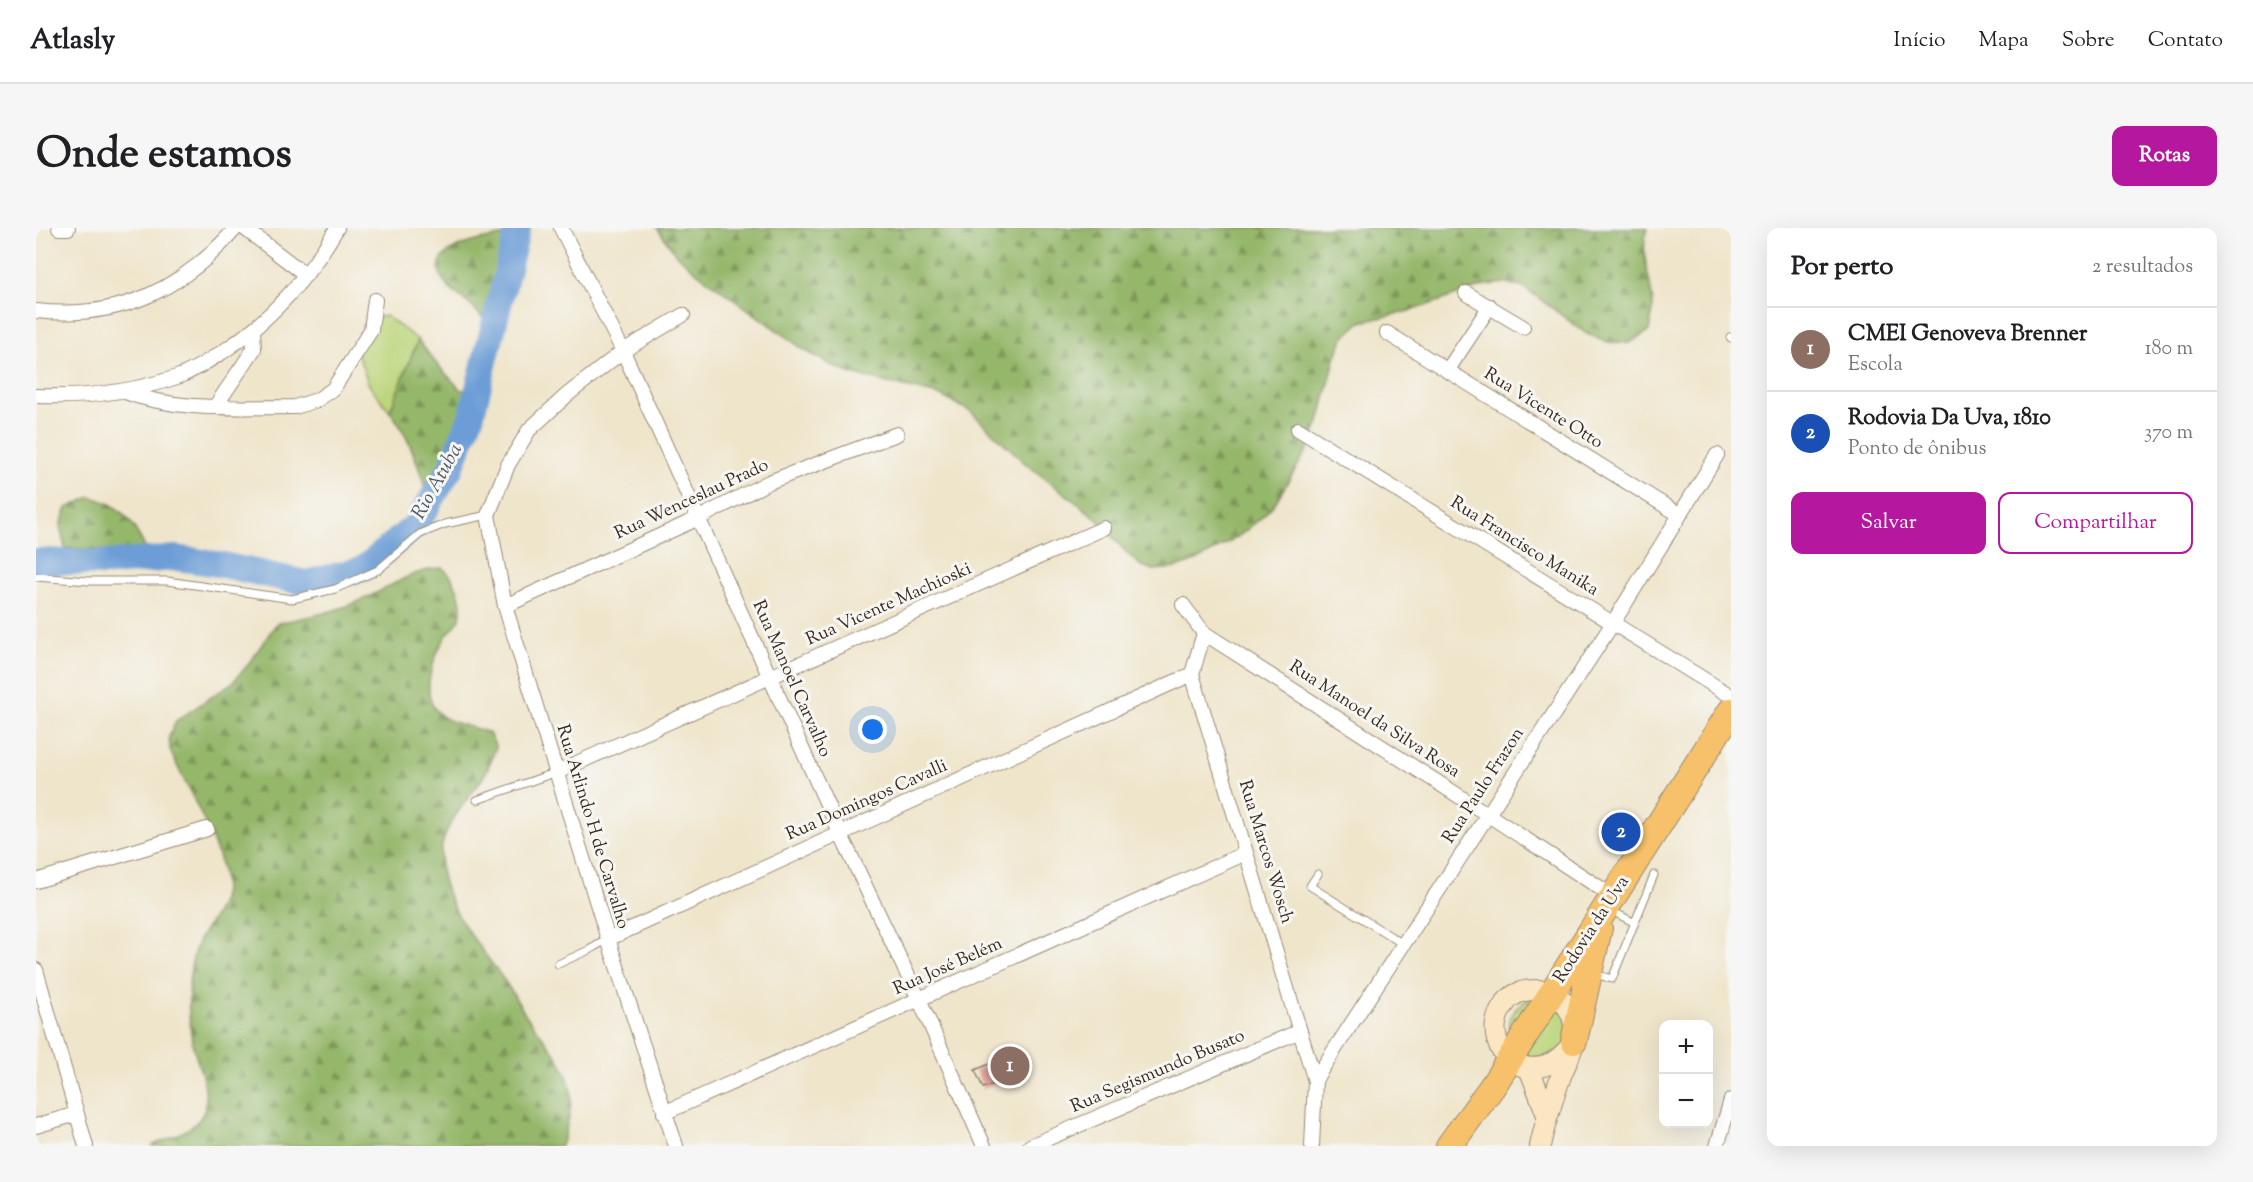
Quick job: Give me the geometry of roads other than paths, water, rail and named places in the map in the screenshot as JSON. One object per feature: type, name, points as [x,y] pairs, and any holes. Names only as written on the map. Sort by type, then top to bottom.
[{"type":"highway","name":"Rodovia da Uva","points":[[1521,1065],[1551,993],[1731,711]]},
{"type":"highway","points":[[1574,1041],[1607,906]]},
{"type":"highway","points":[[1449,1146],[1494,1084],[1521,1065]]},
{"type":"main road","points":[[1540,1146],[1547,1115],[1574,1041],[1574,1023],[1570,1011],[1562,1000],[1539,989],[1516,994],[1506,1002],[1499,1011],[1496,1036],[1500,1048],[1521,1065],[1547,1115]]},
{"type":"main road","points":[[1521,1065],[1547,1066],[1559,1060],[1574,1041]]},
{"type":"street","points":[[59,228],[68,228]]},
{"type":"street","points":[[36,310],[86,311],[149,297],[189,273],[236,228]]},
{"type":"street","points":[[244,228],[306,275]]},
{"type":"street","points":[[36,396],[94,395],[122,391],[182,375],[213,358],[253,330],[285,300],[306,275],[337,228]]},
{"type":"street","name":"Rua Manoel Carvalho","points":[[561,228],[623,351],[984,1146]]},
{"type":"street","points":[[1466,293],[1523,327]]},
{"type":"street","points":[[122,391],[165,404],[215,407],[295,407],[306,404],[333,389],[370,330],[375,300]]},
{"type":"street","points":[[1447,370],[1490,306]]},
{"type":"street","points":[[488,515],[507,465],[529,430],[567,394],[623,351],[682,315]]},
{"type":"street","points":[[215,407],[254,349],[253,330]]},
{"type":"street","name":"Rua Vicente Otto","points":[[1387,333],[1680,515]]},
{"type":"street","name":"Rua Francisco Manika","points":[[1299,429],[1731,696]]},
{"type":"street","name":"Rua Wenceslau Prado","points":[[505,606],[699,518],[769,482],[897,434]]},
{"type":"street","name":"Rua Paulo Frazon","points":[[1315,1081],[1613,623],[1717,454]]},
{"type":"street","name":"Rua Arlindo H de Carvalho","points":[[488,515],[505,606],[608,939],[676,1146]]},
{"type":"street","name":"Rua Vicente Machioski","points":[[557,772],[1104,528]]},
{"type":"street","name":"Rua Manoel da Silva Rosa","points":[[1183,605],[1204,633],[1487,814],[1607,906]]},
{"type":"street","points":[[1192,674],[1204,633]]},
{"type":"street","name":"Rua Domingos Cavalli","points":[[608,939],[1192,674]]},
{"type":"street","name":"Rua Marcos Wosch","points":[[1192,674],[1315,1081]]},
{"type":"street","points":[[36,881],[207,829]]},
{"type":"street","name":"Rua José Belém","points":[[664,1113],[1246,854]]},
{"type":"street","points":[[36,970],[86,1146]]},
{"type":"street","name":"Rua Segismundo Busato","points":[[1030,1146],[1300,1031]]},
{"type":"street","points":[[1312,1146],[1315,1081]]},
{"type":"street","points":[[1717,1146],[1731,1100]]},
{"type":"street","points":[[36,1126],[76,1113]]},
{"type":"lane","points":[[36,577],[89,581],[167,580],[292,599],[335,589],[378,570],[420,534],[445,524],[488,515]]},
{"type":"lane","points":[[477,800],[557,772]]},
{"type":"lane","points":[[1318,874],[1310,886],[1403,944]]},
{"type":"lane","points":[[1590,972],[1612,979],[1654,875]]},
{"type":"lane","points":[[1607,906],[1635,923]]},
{"type":"lane","name":"Rua Domingos Cavalli","points":[[558,964],[608,939]]},
{"type":"waterway","name":"Rio Atuba","points":[[36,561],[107,563],[176,558],[218,564],[306,583],[363,569],[416,525],[451,467],[471,417],[518,228]]},
{"type":"place","name":"Rodovia Da Uva, 1810","points":[[1621,832]]},
{"type":"place","name":"CMEI Genoveva Brenner","points":[[1010,1066]]}]
